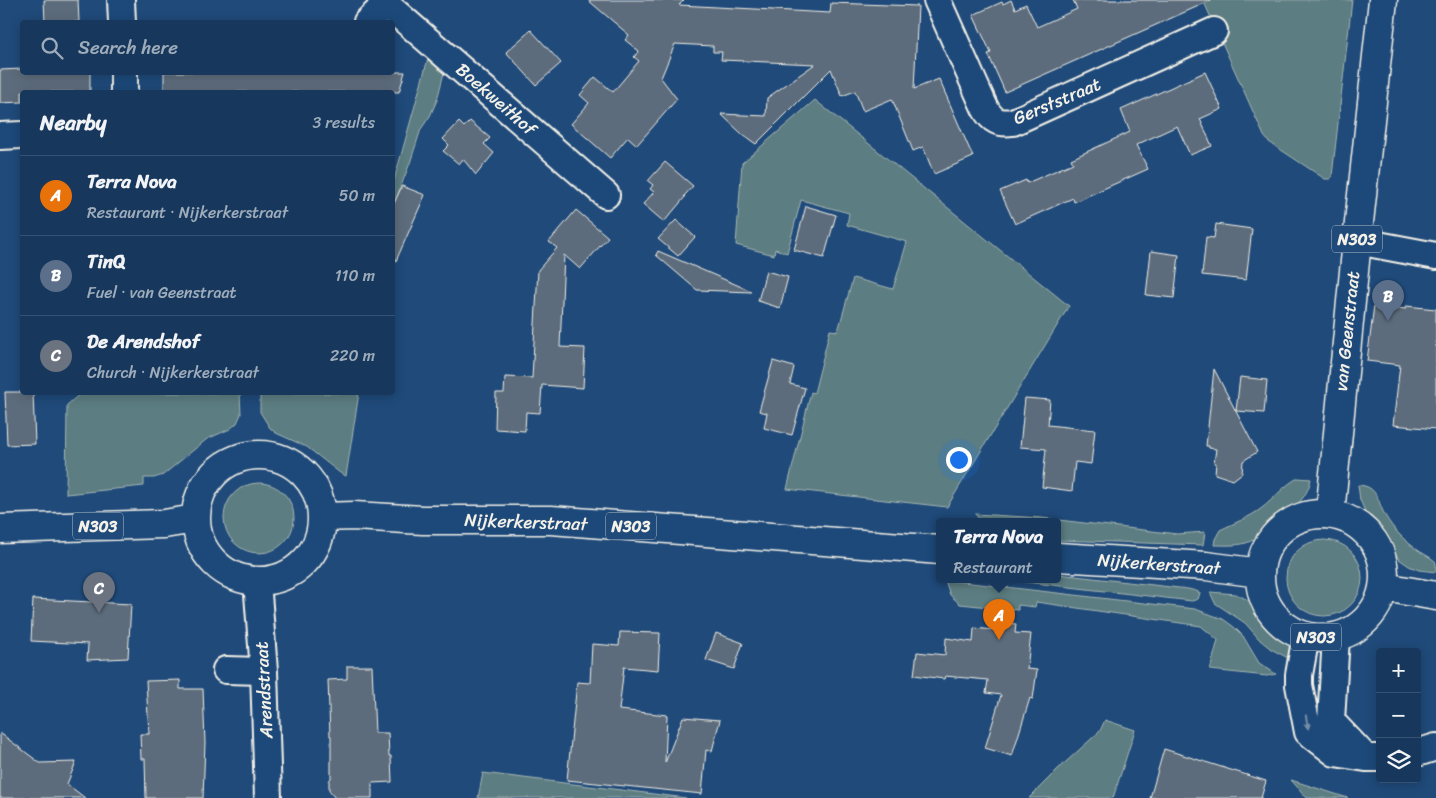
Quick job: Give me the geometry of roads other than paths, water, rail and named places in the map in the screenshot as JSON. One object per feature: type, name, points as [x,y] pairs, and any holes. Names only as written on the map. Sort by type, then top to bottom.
[{"type":"main road","name":"van Geenstraat","points":[[1330,514],[1383,0]]},
{"type":"main road","points":[[258,455],[277,458],[295,467],[309,480],[318,498],[322,518],[319,537],[310,555],[295,570],[277,578],[257,581],[238,578],[221,569],[208,555],[199,538],[196,519],[198,499],[207,482],[221,468],[238,458],[258,455]]},
{"type":"main road","name":"N303","points":[[1330,514],[1354,522],[1373,539],[1383,562],[1384,587],[1375,610],[1358,627],[1336,636],[1321,638],[1306,636],[1287,627],[1272,612],[1263,594],[1260,573],[1265,553],[1275,536],[1290,522],[1309,515],[1330,514]]},
{"type":"main road","name":"Nijkerkerstraat","points":[[322,518],[354,516],[423,520],[551,520],[936,550]]},
{"type":"main road","name":"N303","points":[[0,529],[164,524],[196,519]]},
{"type":"main road","name":"Nijkerkerstraat","points":[[1061,557],[1206,566],[1260,573]]},
{"type":"main road","points":[[1384,587],[1436,596]]},
{"type":"street","points":[[121,0],[122,20]]},
{"type":"street","name":"Gerststraat","points":[[937,0],[985,108],[996,121],[1004,123],[1013,122],[1214,32]]},
{"type":"street","points":[[368,20],[383,2]]},
{"type":"street","name":"Boekweithof","points":[[383,2],[606,195]]},
{"type":"street","points":[[124,75],[124,90]]},
{"type":"street","points":[[0,136],[20,136]]},
{"type":"street","points":[[1357,241],[1436,256]]},
{"type":"street","name":"Arendstraat","points":[[257,581],[264,671],[268,798]]},
{"type":"street","points":[[1306,636],[1298,686],[1308,732],[1335,753],[1373,758]]},
{"type":"street","points":[[1336,636],[1331,721],[1373,758]]},
{"type":"street","points":[[226,670],[264,671]]},
{"type":"street","points":[[1421,752],[1436,747]]},
{"type":"place","name":"TinQ","points":[[1388,321]]},
{"type":"place","name":"De Arendshof","points":[[99,613]]},
{"type":"place","name":"Terra Nova","points":[[999,640]]}]
